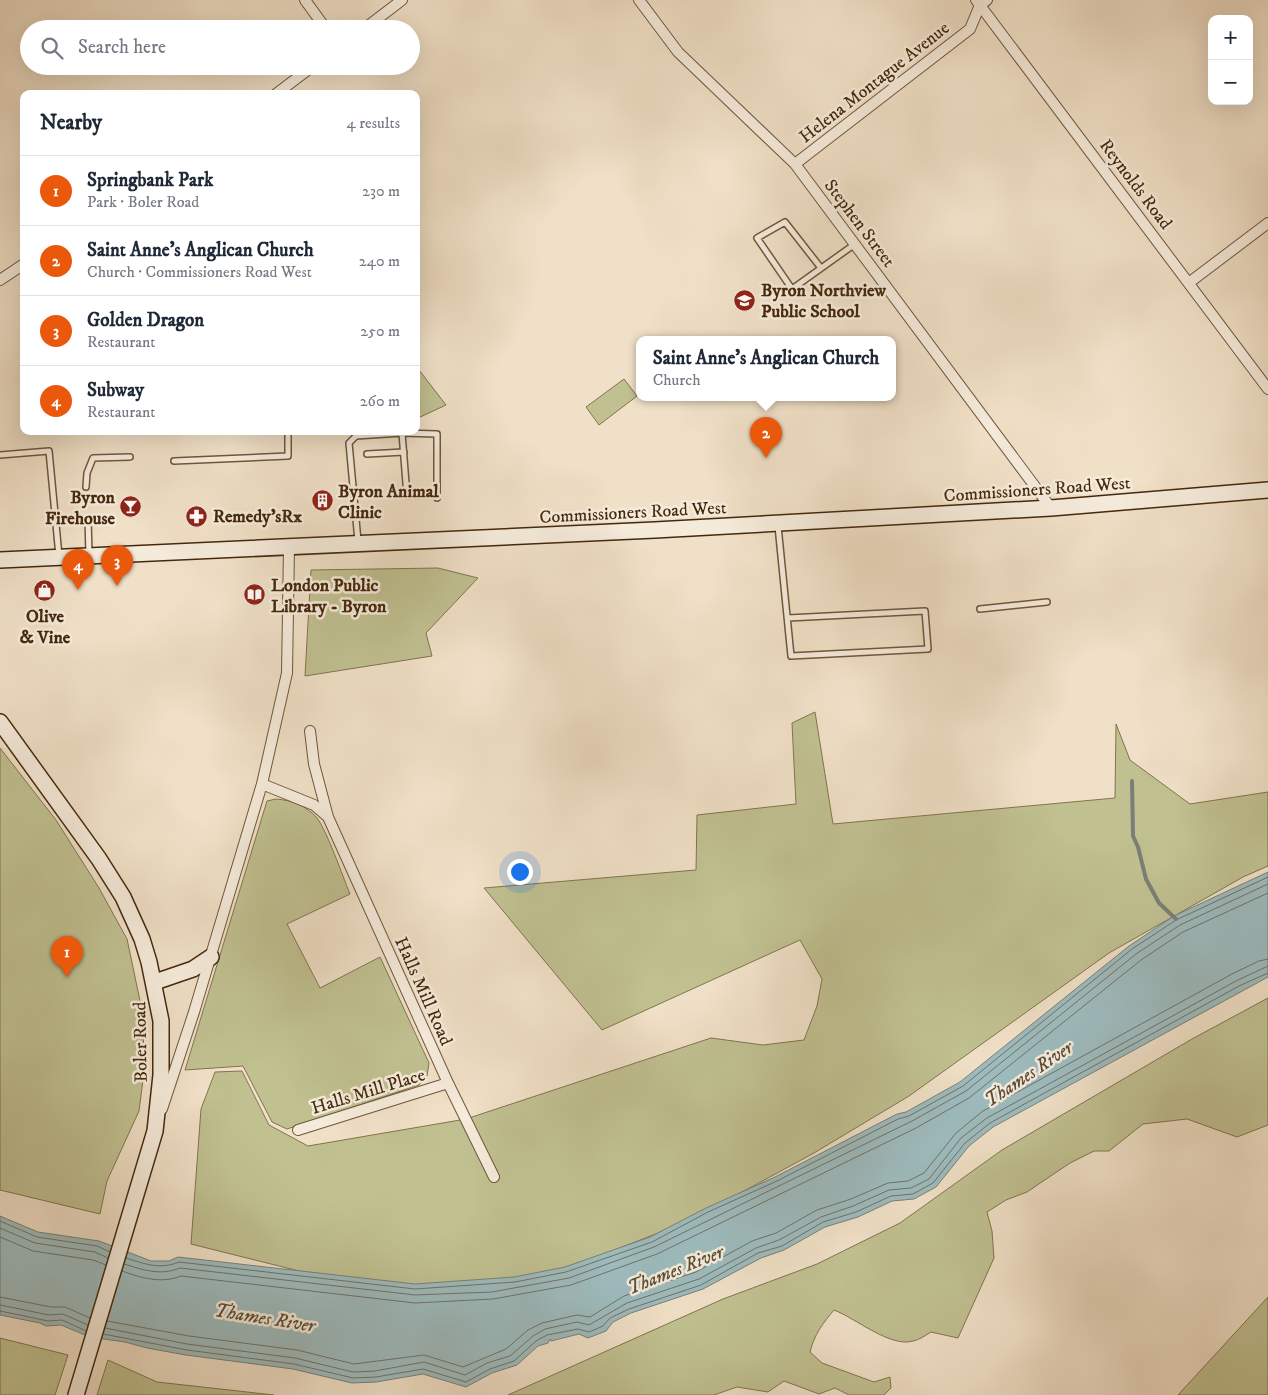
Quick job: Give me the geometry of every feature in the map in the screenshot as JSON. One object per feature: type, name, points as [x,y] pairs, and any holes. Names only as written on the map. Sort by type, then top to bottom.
[{"type":"main road","name":"Commissioners Road West","points":[[0,560],[358,544],[1051,508],[1268,490]]},
{"type":"main road","name":"Boler Road","points":[[0,722],[111,876],[142,940],[155,982],[161,1021],[162,1050],[155,1131],[89,1358],[76,1395]]},
{"type":"main road","points":[[155,982],[193,969],[211,957]]},
{"type":"street","points":[[305,0],[319,20]]},
{"type":"street","points":[[376,20],[402,0]]},
{"type":"street","name":"Stephen Street","points":[[640,0],[678,52],[795,164],[1051,508]]},
{"type":"street","name":"Helena Montague Avenue","points":[[795,164],[970,29],[981,2]]},
{"type":"street","name":"Reynolds Road","points":[[981,2],[1268,389]]},
{"type":"street","points":[[281,90],[301,75]]},
{"type":"street","points":[[1190,282],[1268,223]]},
{"type":"street","points":[[0,280],[20,267]]},
{"type":"street","points":[[155,1131],[211,957],[262,784],[287,673],[289,547]]},
{"type":"street","name":"Halls Mill Road","points":[[310,731],[314,764],[328,817],[448,1083],[494,1177]]},
{"type":"street","name":"Halls Mill Road","points":[[262,784],[314,805],[328,817]]},
{"type":"street","name":"Halls Mill Place","points":[[298,1130],[448,1083]]},
{"type":"lane","points":[[821,268],[785,222],[758,238],[792,288],[856,244]]},
{"type":"lane","points":[[402,435],[407,496],[437,497],[438,435],[420,434]]},
{"type":"lane","points":[[174,461],[288,456],[288,435]]},
{"type":"lane","points":[[358,544],[349,443],[356,436],[371,435]]},
{"type":"lane","points":[[0,455],[49,451],[59,557]]},
{"type":"lane","points":[[367,454],[404,452]]},
{"type":"lane","points":[[86,487],[87,473],[93,458],[130,457]]},
{"type":"lane","points":[[88,518],[89,556]]},
{"type":"lane","points":[[778,523],[791,656],[928,649],[925,610],[788,618]]},
{"type":"lane","points":[[980,609],[1047,602]]},
{"type":"green space","points":[[420,371],[446,405],[420,417]]},
{"type":"green space","points":[[624,379],[636,395],[636,397],[599,425],[586,407]]},
{"type":"green space","points":[[438,568],[478,578],[426,633],[432,656],[305,676],[311,570]]},
{"type":"green space","points":[[815,712],[833,824],[1115,798],[1116,724],[1130,760],[1190,804],[1268,792],[1268,866],[1243,877],[1109,953],[909,1096],[814,1153],[689,1221],[576,1265],[449,1301],[307,1273],[191,1244],[201,1109],[215,1072],[242,1071],[269,1125],[308,1146],[466,1119],[711,1038],[763,1045],[804,1040],[817,1006],[822,979],[800,940],[602,1030],[484,888],[696,870],[697,815],[796,804],[792,723]]},
{"type":"green space","points":[[0,748],[56,820],[99,888],[127,939],[143,1015],[144,1072],[139,1111],[107,1181],[100,1214],[0,1190]]},
{"type":"green space","points":[[276,799],[298,804],[317,818],[330,843],[350,894],[287,924],[320,988],[380,957],[429,1063],[427,1076],[419,1085],[287,1129],[272,1122],[243,1066],[185,1070],[267,801]]},
{"type":"green space","points":[[1268,998],[1268,1125],[1237,1137],[1187,1119],[1143,1124],[1109,1151],[1094,1151],[1070,1163],[1027,1192],[1006,1200],[987,1212],[992,1231],[994,1258],[958,1338],[931,1332],[913,1341],[894,1340],[834,1310],[819,1330],[810,1352],[822,1363],[874,1382],[890,1377],[891,1388],[884,1395],[849,1395],[835,1388],[819,1394],[784,1381],[768,1392],[737,1387],[714,1395],[508,1395],[723,1299],[817,1264],[900,1223],[1002,1150],[1192,1039]]},
{"type":"green space","points":[[1268,1297],[1268,1395],[1178,1395]]},
{"type":"green space","points":[[0,1338],[68,1355],[55,1395],[0,1395]]},
{"type":"green space","points":[[108,1360],[157,1382],[274,1395],[97,1395]]},
{"type":"water","name":"Thames River","points":[[1268,872],[1268,977],[993,1127],[969,1146],[936,1187],[914,1199],[892,1201],[858,1217],[825,1227],[784,1250],[761,1258],[703,1289],[631,1313],[613,1322],[606,1331],[588,1338],[579,1334],[551,1341],[550,1339],[548,1343],[538,1346],[517,1365],[492,1373],[466,1387],[423,1374],[376,1382],[352,1383],[293,1369],[186,1355],[125,1342],[90,1337],[61,1325],[46,1326],[40,1323],[0,1315],[0,1216],[38,1232],[99,1241],[151,1261],[169,1261],[178,1257],[415,1284],[514,1277],[565,1267],[650,1237],[706,1208],[775,1177],[897,1114],[906,1112],[960,1082],[1129,946],[1174,916]]},
{"type":"waterway","points":[[1132,781],[1133,836],[1138,847],[1146,879],[1159,903],[1176,919]]},
{"type":"place","name":"Byron Northview Public School","points":[[745,300]]},
{"type":"place","name":"Saint Anne's Anglican Church","points":[[766,458]]},
{"type":"place","name":"Byron Animal Clinic","points":[[322,501]]},
{"type":"place","name":"Byron Firehouse","points":[[131,507]]},
{"type":"place","name":"Remedy'sRx","points":[[197,516]]},
{"type":"place","name":"Golden Dragon","points":[[117,586]]},
{"type":"place","name":"Subway","points":[[78,590]]},
{"type":"place","name":"Olive & Vine","points":[[45,591]]},
{"type":"place","name":"London Public Library - Byron","points":[[255,595]]},
{"type":"place","name":"Springbank Park","points":[[67,977]]}]
